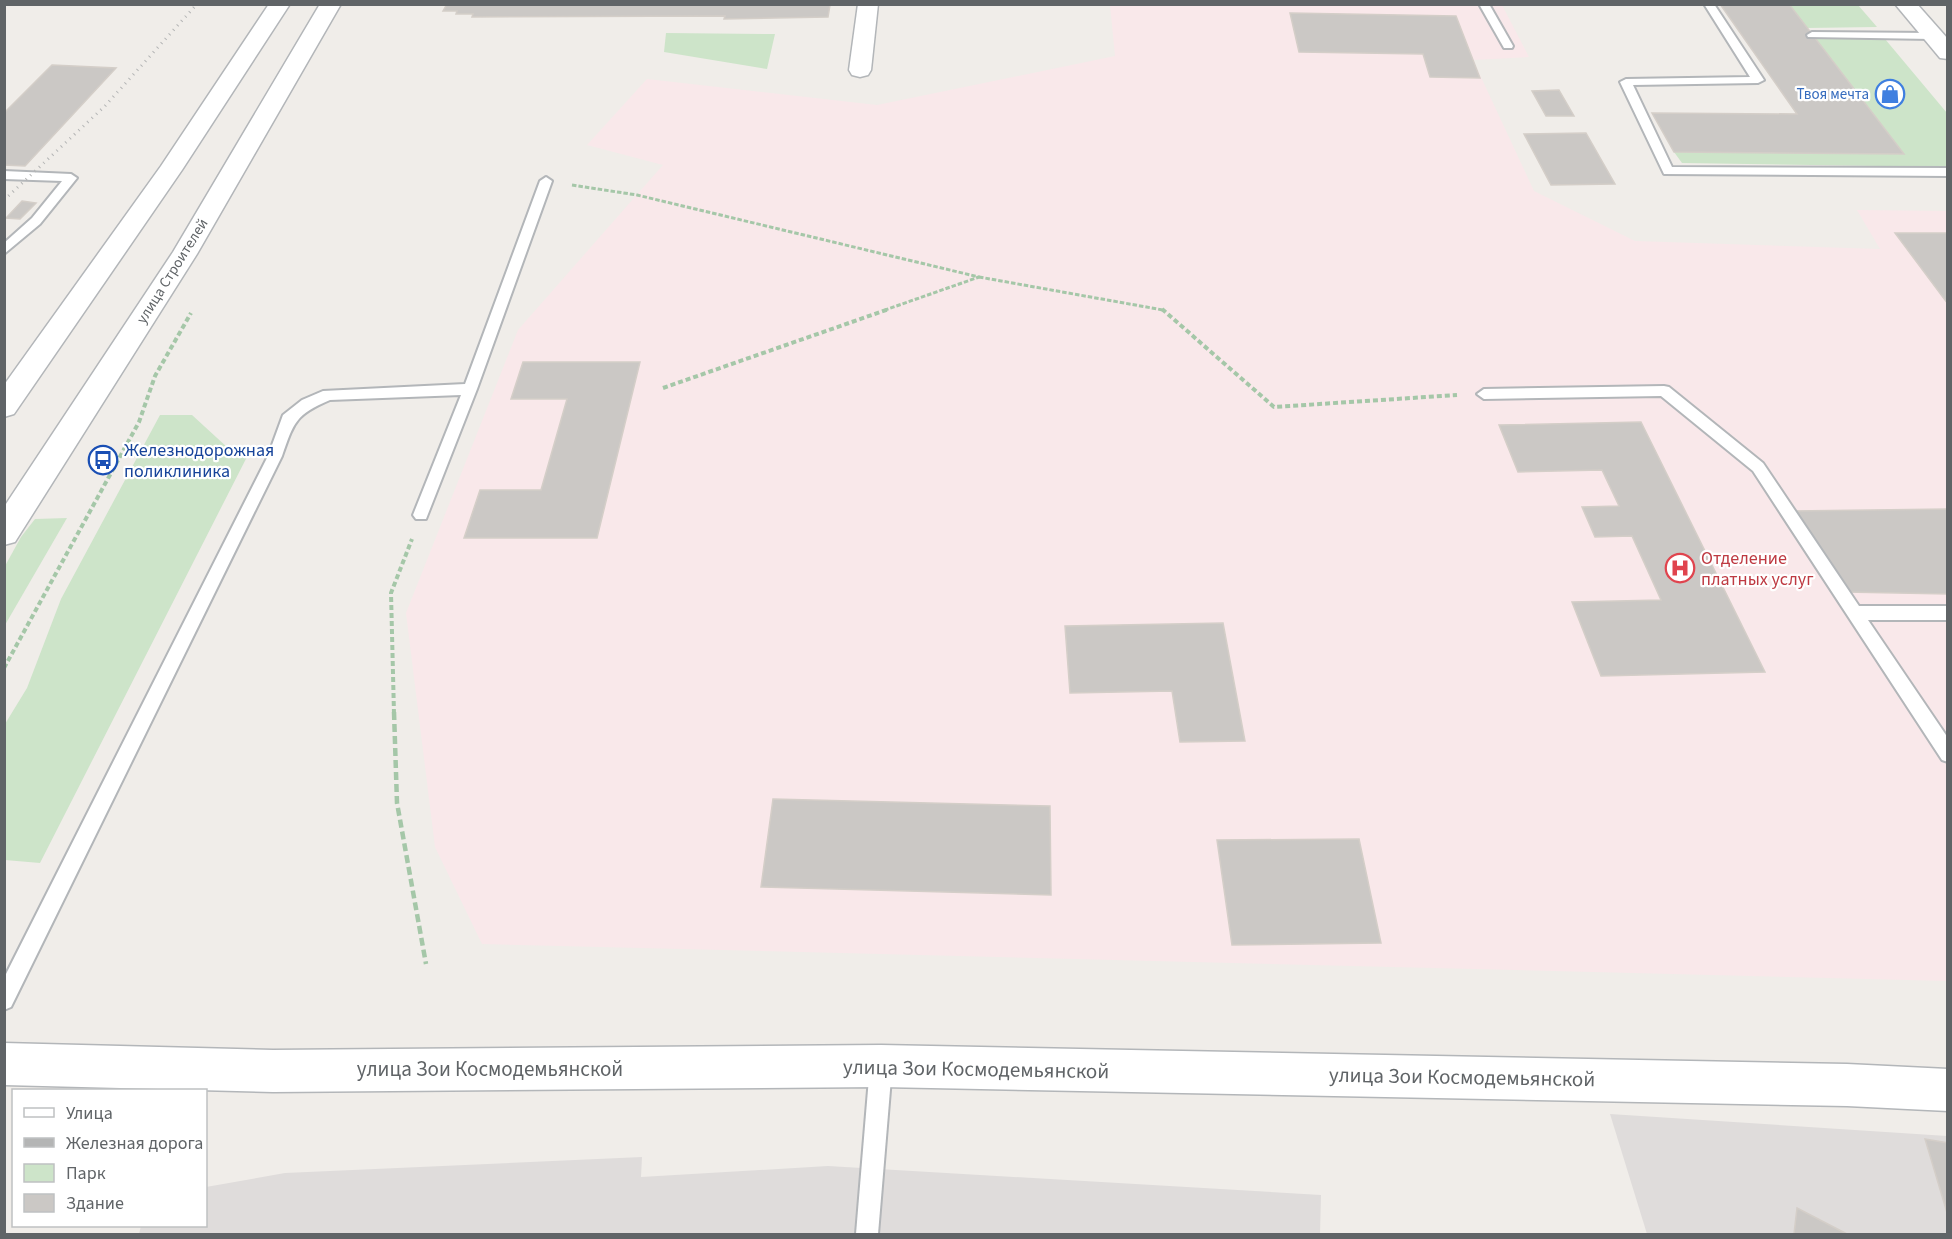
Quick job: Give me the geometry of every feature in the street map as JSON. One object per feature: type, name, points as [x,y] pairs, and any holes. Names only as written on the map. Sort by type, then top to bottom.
[{"type":"main road","points":[[4,407],[170,170],[280,4]]},
{"type":"main road","name":"улица Строителей","points":[[4,533],[184,254],[331,4]]},
{"type":"main road","points":[[860,70],[868,4]]},
{"type":"main road","points":[[1905,4],[1947,53]]},
{"type":"main road","name":"улица Зои Космодемьянской","points":[[4,1064],[273,1071],[881,1066],[1835,1085],[1947,1090]]},
{"type":"lane","points":[[1484,4],[1508,46]]},
{"type":"lane","points":[[1709,4],[1736,34],[1758,80],[1626,82],[1668,171],[1947,172]]},
{"type":"lane","points":[[1812,35],[1932,36]]},
{"type":"lane","points":[[4,175],[71,178],[36,220],[4,250]]},
{"type":"lane","points":[[421,515],[546,181]]},
{"type":"lane","points":[[4,1000],[275,456],[288,419],[307,404],[328,395],[470,389]]},
{"type":"lane","points":[[1484,393],[1664,391],[1758,467],[1947,754]]},
{"type":"lane","points":[[1854,612],[1947,613]]},
{"type":"lane","points":[[867,1234],[881,1066]]},
{"type":"path","points":[[546,181],[637,195],[979,277],[1161,308],[1274,407],[1484,393]]},
{"type":"path","points":[[663,388],[979,277]]},
{"type":"path","points":[[4,668],[140,422],[155,376],[196,304]]},
{"type":"path","points":[[421,515],[391,593],[397,803],[426,964]]},
{"type":"shaded area","points":[[1110,5],[1502,5],[1529,57],[1473,60],[1534,191],[1635,241],[1880,249],[1857,210],[1947,211],[1947,981],[482,944],[435,847],[406,613],[518,330],[663,165],[587,145],[647,79],[877,105],[1115,56]]},
{"type":"shaded area","points":[[1610,1114],[1947,1136],[1947,1234],[1647,1234]]},
{"type":"shaded area","points":[[642,1157],[641,1177],[828,1166],[1321,1195],[1320,1234],[139,1234],[141,1227],[207,1227],[207,1187],[285,1173]]},
{"type":"green space","points":[[1789,5],[1858,5],[1877,27],[1806,28]]},
{"type":"green space","points":[[666,33],[775,34],[767,69],[664,52]]},
{"type":"green space","points":[[1815,39],[1885,39],[1947,113],[1947,167],[1682,163],[1674,152],[1903,154]]},
{"type":"green space","points":[[160,415],[192,415],[228,448],[251,449],[40,863],[5,860],[5,724],[27,688],[61,599]]},
{"type":"green space","points":[[67,518],[5,625],[5,566],[21,537],[35,519]]},
{"type":"building","points":[[447,4],[830,5],[828,17],[724,19],[725,16],[472,17],[473,14],[443,11]]},
{"type":"building","points":[[1720,4],[1789,4],[1904,154],[1674,152],[1652,113],[1797,114]]},
{"type":"building","points":[[1290,13],[1456,16],[1480,78],[1430,77],[1423,54],[1299,52]]},
{"type":"building","points":[[52,65],[116,68],[25,166],[4,165],[4,113]]},
{"type":"building","points":[[1559,90],[1574,116],[1546,116],[1532,91]]},
{"type":"building","points":[[1586,133],[1615,184],[1551,185],[1524,134]]},
{"type":"building","points":[[22,201],[36,203],[20,219],[6,218]]},
{"type":"building","points":[[1895,233],[1948,233],[1948,304]]},
{"type":"building","points":[[523,362],[640,362],[597,538],[464,538],[480,490],[541,490],[567,399],[511,399]]},
{"type":"building","name":"Отделение платных услуг","points":[[1641,422],[1765,672],[1601,676],[1572,602],[1661,600],[1632,536],[1595,537],[1582,507],[1619,506],[1602,470],[1518,472],[1499,425]]},
{"type":"building","points":[[1948,509],[1948,594],[1845,592],[1793,511]]},
{"type":"building","points":[[1223,623],[1245,741],[1180,742],[1172,691],[1070,693],[1065,626]]},
{"type":"building","points":[[773,799],[1050,806],[1051,895],[761,887]]},
{"type":"building","points":[[1359,839],[1381,943],[1232,945],[1217,840]]},
{"type":"building","points":[[1925,1139],[1948,1143],[1948,1216]]},
{"type":"building","points":[[1797,1208],[1847,1234],[1794,1234]]},
{"type":"railway","points":[[4,200],[105,106],[197,4]]},
{"type":"place","name":"Твоя мечта","points":[[1890,94]]},
{"type":"place","name":"Железнодорожная поликлиника","points":[[103,460]]},
{"type":"place","name":"Отделение платных услуг","points":[[1680,568]]}]
